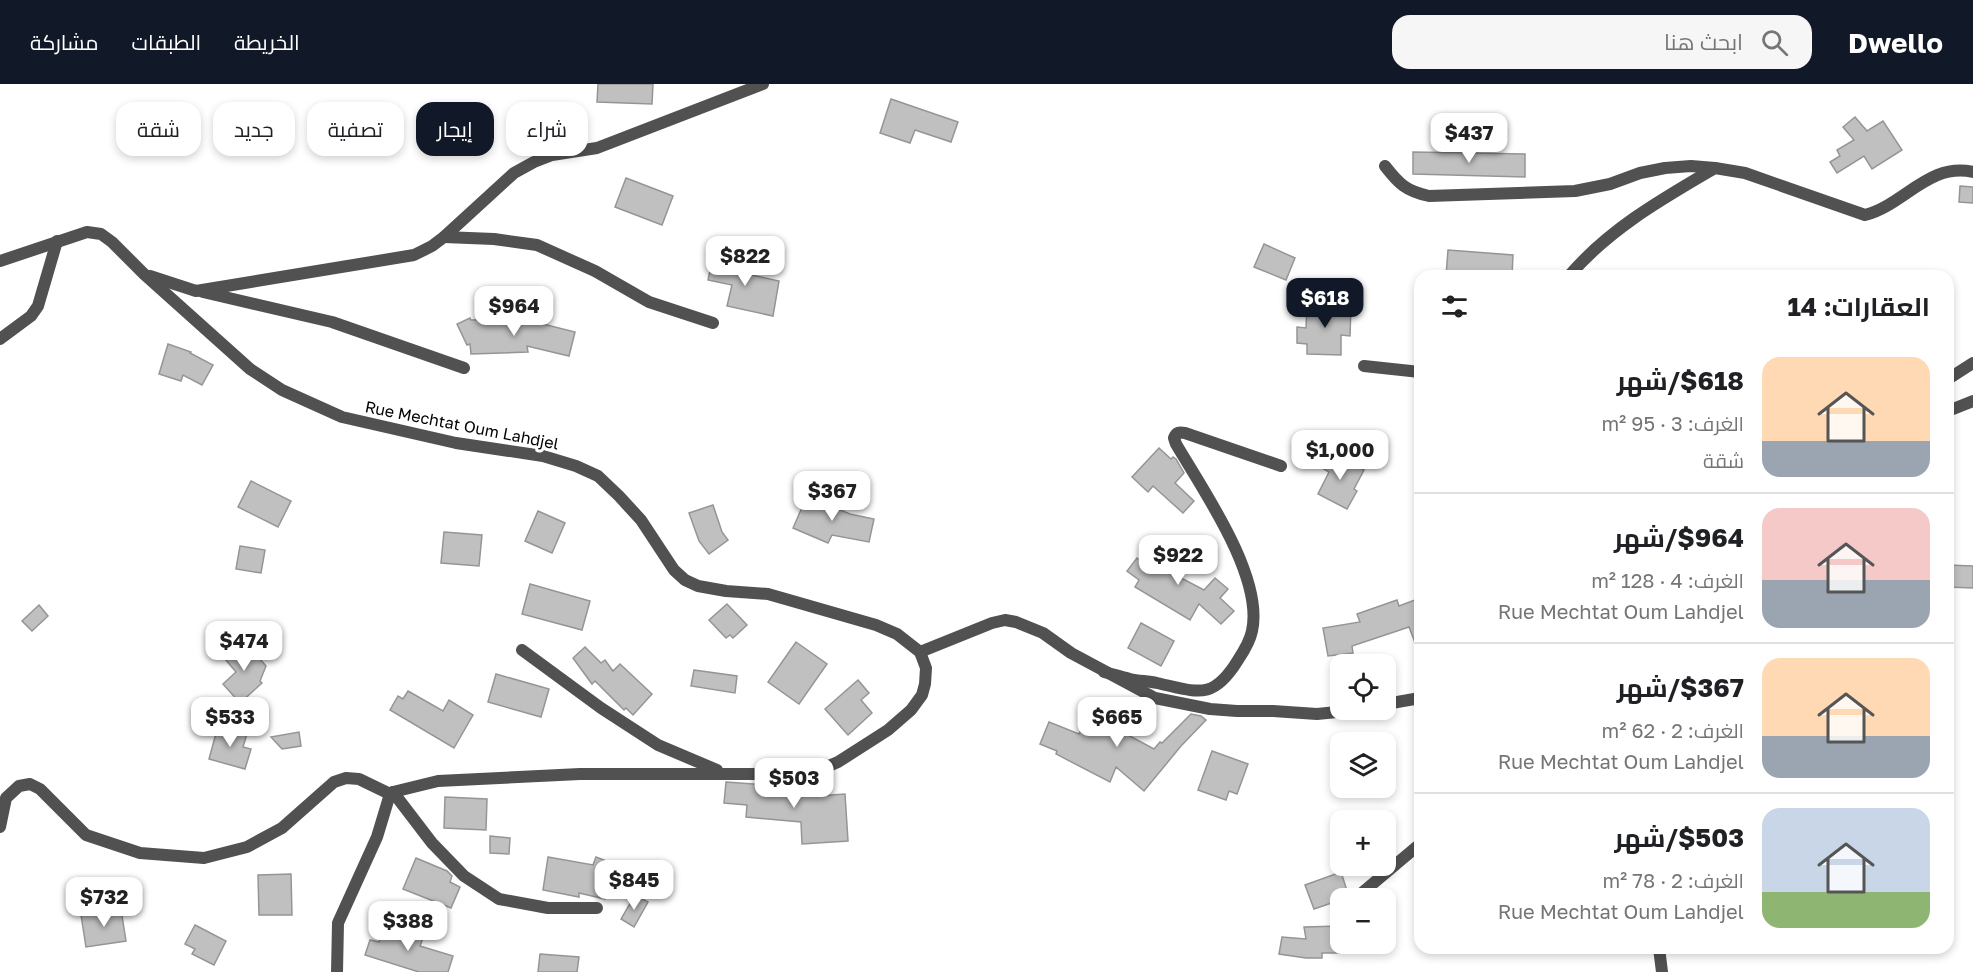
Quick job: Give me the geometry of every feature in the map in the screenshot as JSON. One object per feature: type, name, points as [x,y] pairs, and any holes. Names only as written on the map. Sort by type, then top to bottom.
[{"type":"street","points":[[196,291],[414,255],[444,237],[514,173],[534,162],[552,155],[597,148],[763,84]]},
{"type":"street","points":[[1385,166],[1406,189],[1430,196],[1575,191],[1610,184],[1640,173],[1665,168],[1691,166],[1714,168],[1745,172],[1865,215],[1881,211],[1912,188],[1936,175],[1961,169],[1973,172]]},
{"type":"street","points":[[1575,270],[1595,248],[1620,227],[1714,168]]},
{"type":"street","name":"Rue Mechtat Oum Lahdjel","points":[[0,261],[87,232],[101,234],[250,369],[282,390],[342,417],[456,443],[543,456],[576,466],[598,476],[619,496],[641,520],[674,570],[685,580],[698,586],[726,591],[768,594],[876,625],[897,634],[920,652]]},
{"type":"street","points":[[444,237],[494,239],[537,245],[595,271],[649,302],[713,323]]},
{"type":"street","points":[[0,339],[31,316],[38,306],[57,241]]},
{"type":"street","points":[[144,274],[196,291],[332,322],[464,368]]},
{"type":"street","points":[[1954,375],[1973,363]]},
{"type":"street","points":[[1364,366],[1414,371]]},
{"type":"street","points":[[1954,409],[1973,401]]},
{"type":"street","points":[[1104,672],[1131,680],[1202,692],[1223,682],[1242,654],[1252,631],[1252,599],[1248,582],[1210,500],[1176,444],[1175,434],[1185,433],[1281,466]]},
{"type":"street","points":[[392,793],[438,781],[580,774],[794,774],[816,771],[846,757],[888,730],[911,711],[922,695],[925,684],[926,668],[920,652],[1005,620],[1043,633],[1071,653],[1155,698],[1210,709],[1330,713]]},
{"type":"street","points":[[522,650],[601,708],[658,745],[723,773]]},
{"type":"street","points":[[1396,702],[1414,699]]},
{"type":"street","points":[[0,827],[6,798],[20,786],[30,784],[40,789],[86,835],[140,853],[204,858],[247,847],[282,828],[334,782],[346,778],[358,779],[392,793],[432,843],[464,876],[499,899],[548,908],[597,908]]},
{"type":"street","points":[[337,972],[338,923],[377,837],[392,793]]},
{"type":"street","points":[[1368,888],[1414,849]]},
{"type":"street","points":[[1660,954],[1662,972]]},
{"type":"building","points":[[598,84],[653,84],[652,104],[597,102]]},
{"type":"building","points":[[891,99],[958,122],[951,142],[915,130],[910,143],[880,133]]},
{"type":"building","points":[[1855,117],[1867,131],[1883,121],[1902,150],[1872,169],[1864,156],[1837,173],[1830,162],[1840,156],[1837,150],[1854,140],[1843,127]]},
{"type":"building","points":[[1413,152],[1525,154],[1525,177],[1413,174]]},
{"type":"building","points":[[626,178],[673,196],[662,225],[615,207]]},
{"type":"building","points":[[1960,186],[1973,187],[1973,203],[1959,202]]},
{"type":"building","points":[[1264,244],[1295,258],[1286,280],[1254,267]]},
{"type":"building","points":[[1448,250],[1513,255],[1512,270],[1446,270]]},
{"type":"building","points":[[713,257],[744,264],[743,273],[779,281],[773,316],[727,306],[732,285],[708,280]]},
{"type":"building","points":[[1307,304],[1351,306],[1350,336],[1341,335],[1341,355],[1307,354],[1307,344],[1297,343],[1297,327],[1306,328]]},
{"type":"building","points":[[470,318],[471,320],[523,319],[575,332],[569,356],[527,346],[528,352],[471,354],[470,344],[467,345],[457,324]]},
{"type":"building","points":[[168,344],[191,352],[213,365],[202,385],[183,375],[181,381],[159,374]]},
{"type":"building","points":[[1159,448],[1171,459],[1173,457],[1176,459],[1184,473],[1175,483],[1194,501],[1183,513],[1153,486],[1148,492],[1132,477]]},
{"type":"building","points":[[1331,452],[1364,470],[1354,489],[1357,491],[1347,509],[1318,494],[1329,472],[1322,468]]},
{"type":"building","points":[[251,481],[291,501],[278,527],[238,507]]},
{"type":"building","points":[[807,496],[850,514],[874,519],[869,542],[832,535],[828,543],[793,528]]},
{"type":"building","points":[[713,505],[722,532],[728,540],[709,554],[699,541],[689,513]]},
{"type":"building","points":[[538,511],[565,523],[552,553],[525,541]]},
{"type":"building","points":[[444,532],[482,535],[479,566],[441,563]]},
{"type":"building","points":[[1164,538],[1175,544],[1169,555],[1188,566],[1181,578],[1204,590],[1215,578],[1228,589],[1220,598],[1234,611],[1221,624],[1199,604],[1190,620],[1135,587],[1139,580],[1127,571],[1137,558],[1147,566]]},
{"type":"building","points":[[240,546],[265,550],[261,573],[236,569]]},
{"type":"building","points":[[1954,565],[1973,566],[1973,588],[1954,587]]},
{"type":"building","points":[[530,584],[590,601],[582,630],[522,614]]},
{"type":"building","points":[[1397,600],[1399,606],[1414,600],[1414,640],[1409,627],[1352,646],[1353,653],[1328,656],[1323,628],[1360,622],[1357,614]]},
{"type":"building","points":[[727,604],[747,625],[733,638],[730,635],[726,638],[709,620]]},
{"type":"building","points":[[39,605],[48,616],[32,631],[22,621]]},
{"type":"building","points":[[1141,623],[1174,641],[1161,666],[1128,648]]},
{"type":"building","points":[[245,642],[266,666],[260,681],[262,683],[240,703],[223,684],[236,672],[225,659]]},
{"type":"building","points":[[796,642],[827,664],[799,704],[768,682]]},
{"type":"building","points":[[585,647],[601,663],[605,660],[613,671],[620,664],[652,694],[633,715],[626,708],[624,710],[595,681],[592,684],[573,658]]},
{"type":"building","points":[[694,670],[737,676],[735,693],[691,686]]},
{"type":"building","points":[[496,674],[549,689],[541,717],[488,702]]},
{"type":"building","points":[[858,680],[869,693],[861,700],[872,713],[848,735],[825,709]]},
{"type":"building","points":[[408,691],[443,711],[449,700],[473,715],[454,748],[390,710],[398,696],[403,699]]},
{"type":"building","points":[[1091,711],[1112,722],[1113,720],[1127,725],[1124,733],[1154,749],[1191,714],[1201,716],[1206,720],[1144,791],[1116,767],[1110,782],[1056,754],[1057,751],[1040,744],[1049,722],[1079,734]]},
{"type":"building","points":[[218,726],[247,734],[243,747],[251,749],[245,769],[209,759]]},
{"type":"building","points":[[299,732],[301,746],[282,749],[271,737]]},
{"type":"building","points":[[1212,751],[1248,764],[1237,794],[1229,791],[1226,800],[1198,790]]},
{"type":"building","points":[[726,782],[782,786],[782,789],[816,787],[817,796],[845,794],[848,841],[802,844],[801,822],[746,817],[747,805],[724,803]]},
{"type":"building","points":[[445,797],[487,799],[486,830],[444,828]]},
{"type":"building","points":[[490,836],[510,838],[509,854],[490,853]]},
{"type":"building","points":[[548,857],[593,865],[596,857],[614,864],[606,885],[608,885],[605,899],[579,893],[579,897],[543,890]]},
{"type":"building","points":[[416,858],[447,871],[452,876],[450,882],[460,887],[451,908],[403,889]]},
{"type":"building","points":[[291,874],[292,915],[259,915],[258,875]]},
{"type":"building","points":[[1330,876],[1342,876],[1346,888],[1330,888],[1330,904],[1314,909],[1305,885]]},
{"type":"building","points":[[635,895],[648,902],[634,927],[621,919]]},
{"type":"building","points":[[121,909],[126,941],[86,947],[81,915]]},
{"type":"building","points":[[195,925],[226,941],[214,965],[192,954],[195,949],[185,944]]},
{"type":"building","points":[[384,926],[423,938],[420,946],[453,956],[448,972],[419,972],[365,955],[370,940],[379,942]]},
{"type":"building","points":[[1330,926],[1330,953],[1322,953],[1322,958],[1279,954],[1282,937],[1306,939],[1304,927]]},
{"type":"building","points":[[540,954],[579,957],[577,972],[538,972]]}]
